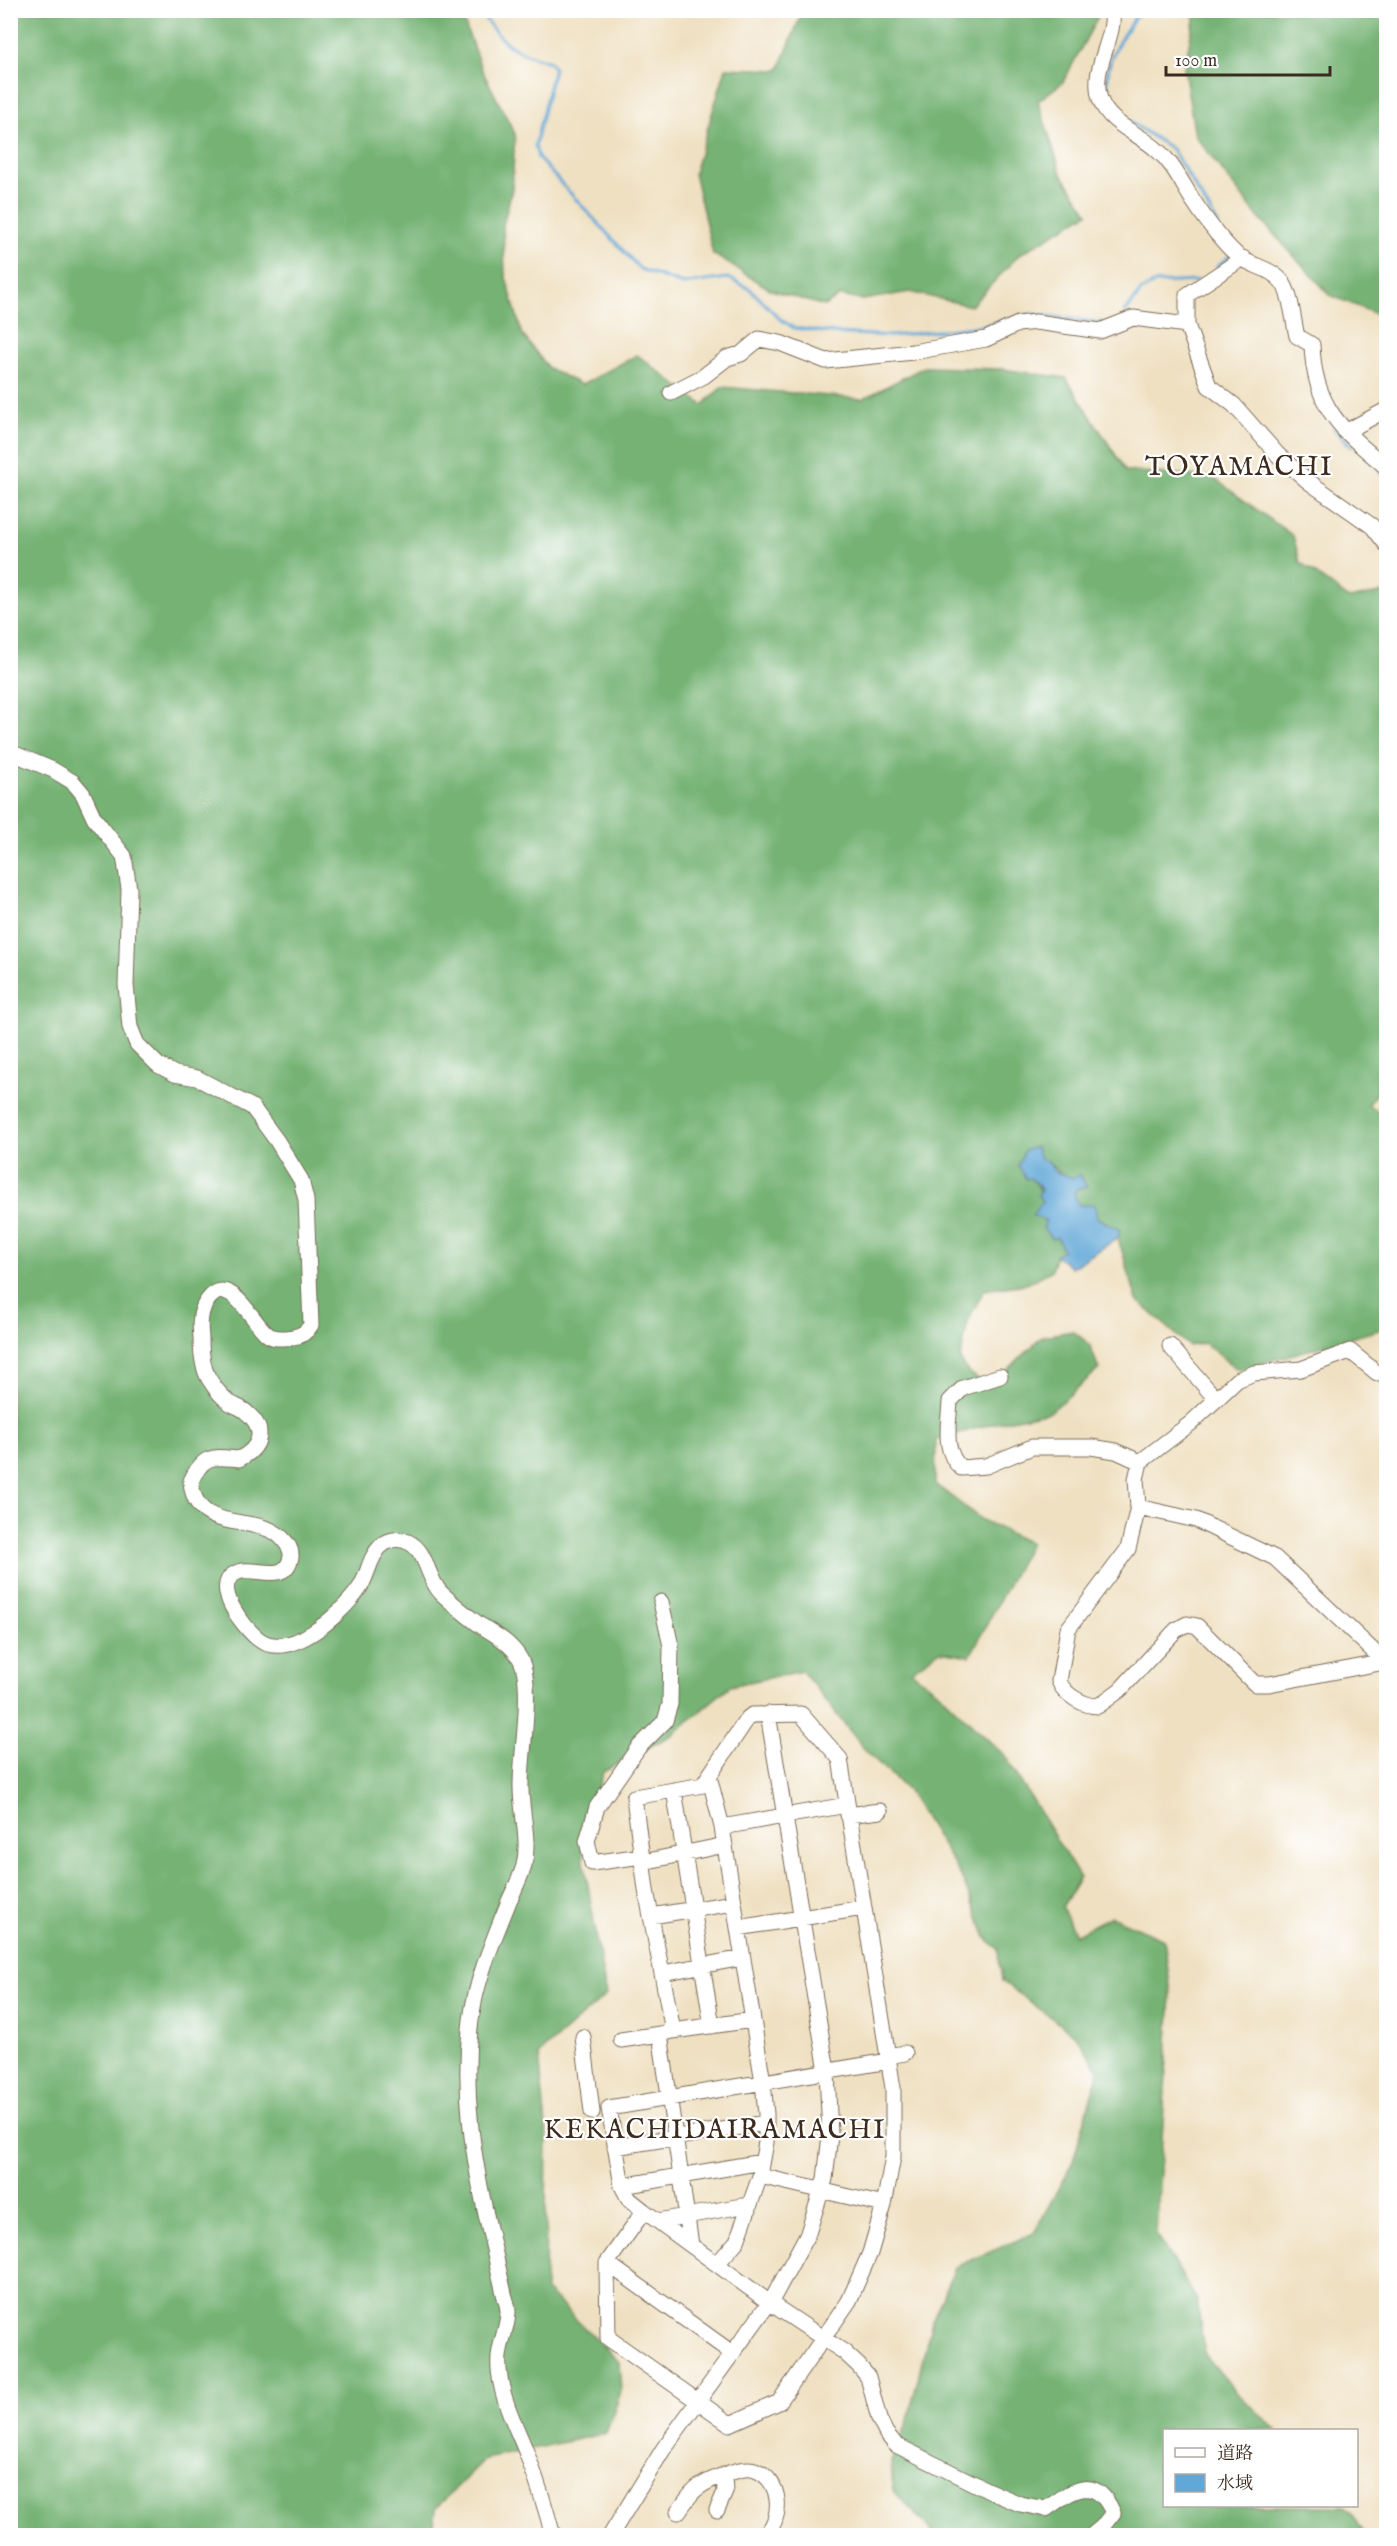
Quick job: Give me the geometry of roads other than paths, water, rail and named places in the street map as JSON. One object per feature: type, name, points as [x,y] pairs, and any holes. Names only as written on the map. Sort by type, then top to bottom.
[{"type":"street","points":[[1112,10],[1113,24],[1099,64],[1100,98],[1107,113],[1157,149],[1175,168],[1193,201],[1219,236],[1237,254],[1273,273],[1284,284],[1302,339],[1312,345],[1312,360],[1330,414],[1345,432],[1386,467]]},
{"type":"street","points":[[1237,254],[1187,296],[1187,325],[1209,386],[1234,405],[1278,455],[1309,482],[1372,526],[1386,544]]},
{"type":"street","points":[[671,393],[704,376],[727,358],[741,354],[759,339],[780,343],[826,361],[913,352],[986,339],[1018,324],[1036,322],[1100,331],[1133,318],[1187,325]]},
{"type":"street","points":[[1345,432],[1386,410]]},
{"type":"street","points":[[10,752],[53,770],[73,782],[83,794],[94,818],[124,856],[129,889],[126,985],[130,1027],[137,1044],[158,1065],[175,1074],[197,1078],[252,1107],[278,1141],[301,1180],[306,1200],[311,1325],[308,1330],[298,1336],[281,1339],[268,1335],[236,1296],[223,1291],[208,1300],[199,1323],[205,1370],[209,1379],[221,1395],[246,1412],[255,1422],[259,1436],[255,1448],[239,1459],[217,1456],[202,1463],[191,1481],[194,1500],[203,1509],[226,1521],[274,1531],[291,1551],[287,1564],[279,1572],[273,1574],[242,1571],[233,1575],[227,1586],[233,1609],[245,1625],[264,1643],[280,1647],[298,1641],[333,1617],[354,1595],[363,1582],[380,1546],[391,1540],[404,1540],[411,1543],[418,1551],[439,1591],[476,1622],[501,1638],[522,1662],[527,1687],[520,1787],[525,1862],[478,1986],[471,2018],[466,2096],[486,2212],[508,2311],[498,2361],[503,2392],[543,2499],[553,2535]]},
{"type":"street","points":[[1170,1346],[1216,1399]]},
{"type":"street","points":[[1386,1374],[1377,1373],[1350,1351],[1300,1369],[1254,1373],[1237,1380],[1191,1423],[1140,1462],[1136,1479],[1138,1507],[1128,1549],[1068,1629],[1059,1681],[1061,1688],[1092,1706],[1107,1702],[1176,1630],[1187,1624],[1197,1626],[1255,1684],[1269,1684],[1386,1663]]},
{"type":"street","points":[[1000,1376],[963,1388],[950,1401],[948,1446],[955,1463],[961,1468],[986,1466],[1032,1447],[1091,1447],[1116,1451],[1140,1462]]},
{"type":"street","points":[[1138,1507],[1196,1520],[1275,1558],[1386,1663]]},
{"type":"street","points":[[661,1602],[670,1646],[670,1704],[665,1720],[638,1748],[597,1807],[587,1841],[592,1863],[643,1859],[725,1845]]},
{"type":"street","points":[[610,2535],[639,2485],[770,2303],[804,2241],[821,2191],[830,2135],[827,2071],[768,1714]]},
{"type":"street","points":[[644,2211],[607,2263],[608,2338],[730,2424],[780,2402],[849,2301],[870,2253],[884,2205],[893,2157],[895,2127],[893,2088],[837,1755],[801,1714],[752,1715],[747,1719],[703,1785],[634,1797],[651,1916],[662,1973],[670,2096],[691,2245]]},
{"type":"street","points":[[709,1776],[725,1845],[763,2082],[766,2123],[761,2169],[749,2209],[737,2241],[717,2264]]},
{"type":"street","points":[[674,1790],[712,2026]]},
{"type":"street","points":[[722,1827],[847,1810],[880,1811]]},
{"type":"street","points":[[651,1916],[734,1903]]},
{"type":"street","points":[[738,1928],[863,1908]]},
{"type":"street","points":[[662,1973],[743,1958]]},
{"type":"street","points":[[621,2040],[753,2020]]},
{"type":"street","points":[[583,2037],[586,2113],[670,2096],[827,2071],[905,2053]]},
{"type":"street","points":[[609,2109],[622,2186],[628,2199],[770,2303],[844,2352],[864,2371],[879,2419],[886,2433],[896,2445],[927,2462],[1020,2504],[1046,2509],[1068,2493],[1083,2487],[1098,2491],[1108,2501],[1113,2513],[1102,2528],[1091,2535]]},
{"type":"street","points":[[615,2147],[766,2123]]},
{"type":"street","points":[[622,2186],[681,2175],[761,2169],[821,2191],[884,2205]]},
{"type":"street","points":[[658,2221],[742,2206],[749,2209]]},
{"type":"street","points":[[607,2263],[732,2353]]},
{"type":"street","points":[[678,2512],[699,2487],[724,2475],[751,2469],[763,2474],[776,2493],[777,2510],[770,2530],[764,2535]]},
{"type":"street","points":[[717,2510],[725,2492],[724,2475]]},
{"type":"water","points":[[1036,1147],[1040,1159],[1048,1161],[1054,1171],[1073,1178],[1080,1175],[1087,1187],[1077,1188],[1074,1194],[1079,1205],[1095,1205],[1097,1218],[1120,1230],[1118,1238],[1071,1268],[1056,1255],[1063,1250],[1057,1237],[1052,1239],[1043,1228],[1046,1221],[1032,1215],[1042,1202],[1038,1195],[1041,1190],[1038,1184],[1030,1178],[1026,1179],[1018,1165],[1024,1151]]},
{"type":"waterway","points":[[479,10],[494,31],[508,44],[525,54],[550,62],[554,68],[535,145],[538,158],[640,269],[683,284],[728,278],[750,289],[780,319],[794,328],[833,333],[891,336],[981,326],[1032,314],[1102,323]]},
{"type":"waterway","points":[[1112,107],[1107,79],[1112,55],[1140,10]]},
{"type":"waterway","points":[[1121,116],[1172,149],[1218,224]]},
{"type":"waterway","points":[[1217,267],[1230,256]]},
{"type":"waterway","points":[[1125,313],[1141,291],[1155,283],[1197,281]]},
{"type":"waterway","points":[[1334,428],[1352,447]]},
{"type":"waterway","points":[[1379,471],[1386,477]]},
{"type":"district","name":"TOYAMACHI","points":[[1239,466]]},
{"type":"district","name":"KEKACHIDAIRAMACHI","points":[[715,2129]]}]
